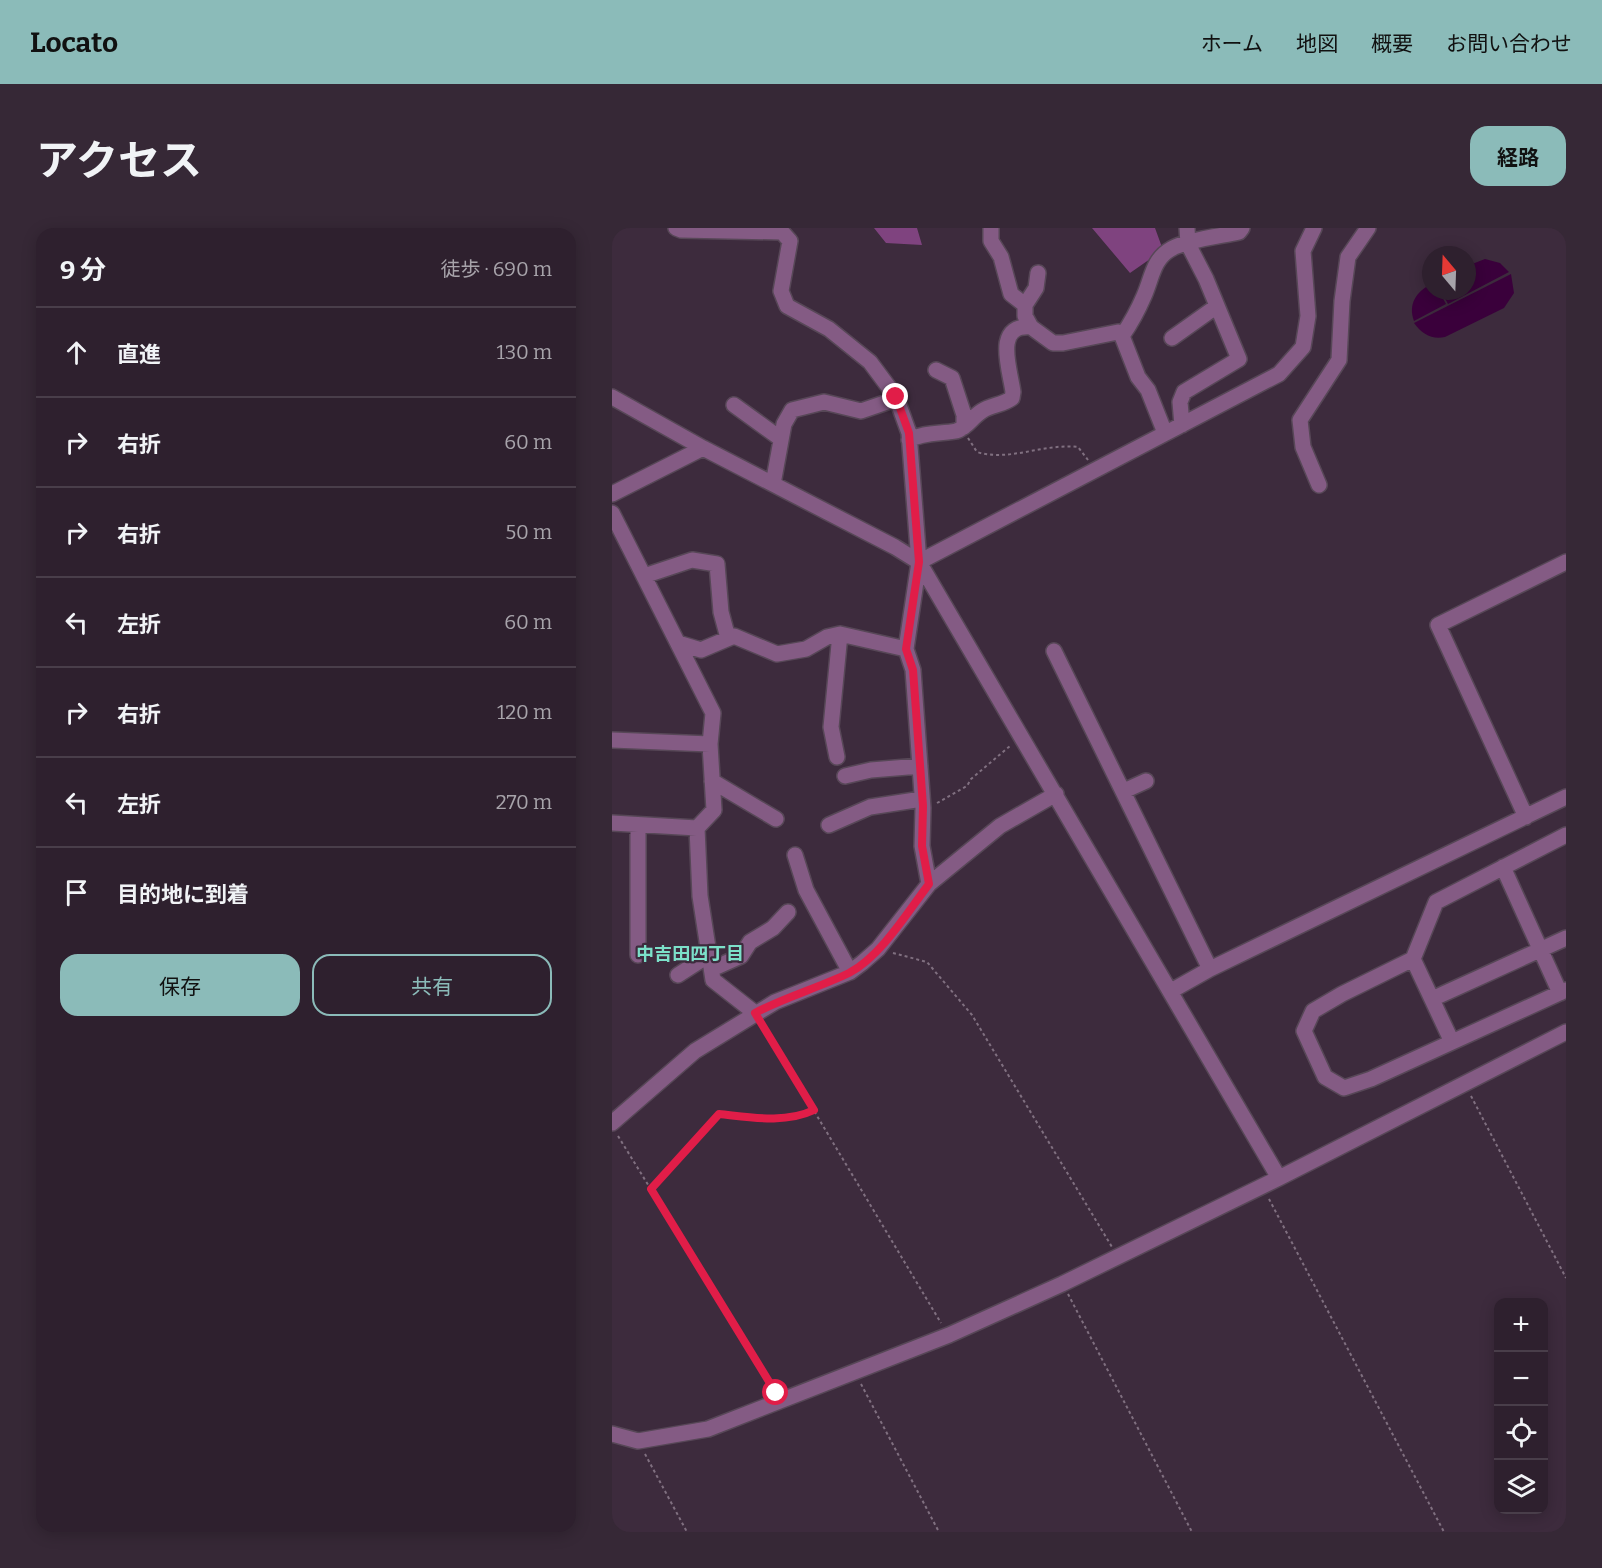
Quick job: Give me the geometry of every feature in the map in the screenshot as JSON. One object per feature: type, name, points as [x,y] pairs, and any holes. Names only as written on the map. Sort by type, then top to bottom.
[{"type":"street","points":[[676,228],[681,230],[782,232],[790,241],[781,291],[787,306],[829,329],[870,362],[896,399],[909,433],[919,562],[906,649],[913,670],[923,803],[922,846],[929,884]]},
{"type":"street","points":[[991,228],[991,242],[1001,257],[1011,294],[1025,305]]},
{"type":"street","points":[[1182,424],[1180,402],[1184,392],[1239,359],[1206,279],[1188,244],[1187,228]]},
{"type":"street","points":[[1122,336],[1133,320],[1146,292],[1154,267],[1164,254],[1174,247],[1239,232],[1242,228]]},
{"type":"street","points":[[919,562],[1279,374],[1303,347],[1308,316],[1303,250],[1314,228]]},
{"type":"street","points":[[1319,485],[1303,447],[1300,420],[1338,360],[1348,257],[1368,228]]},
{"type":"street","points":[[1038,273],[1036,288],[1025,305],[1025,316],[1031,327],[1053,343],[1118,332],[1122,336],[1138,376],[1148,390],[1165,433]]},
{"type":"street","points":[[1172,338],[1217,306]]},
{"type":"street","points":[[909,440],[918,435],[957,430],[964,427],[983,410],[1006,403],[1012,398],[1006,349],[1007,339],[1012,331],[1020,326],[1031,327]]},
{"type":"street","points":[[936,370],[951,378],[964,415],[964,427]]},
{"type":"street","points":[[612,397],[703,448],[895,546],[919,562],[1279,1178]]},
{"type":"street","points":[[773,484],[784,424],[792,410],[824,402],[861,411],[896,399]]},
{"type":"street","points":[[734,405],[781,439]]},
{"type":"street","points":[[612,494],[703,448]]},
{"type":"street","points":[[612,513],[713,713],[710,744],[714,810],[697,828],[700,896],[713,980],[755,1013]]},
{"type":"street","points":[[644,576],[692,560],[719,560],[721,612],[728,638]]},
{"type":"street","points":[[1526,818],[1438,625],[1566,562]]},
{"type":"street","points":[[678,643],[702,650],[734,636],[777,654],[806,649],[827,637],[840,634],[906,649]]},
{"type":"street","points":[[837,757],[831,727],[840,634]]},
{"type":"street","points":[[1054,651],[1210,969]]},
{"type":"street","points":[[612,740],[710,744]]},
{"type":"street","points":[[845,776],[871,770],[920,766]]},
{"type":"street","points":[[712,781],[776,819]]},
{"type":"street","points":[[1124,792],[1146,781]]},
{"type":"street","points":[[615,1119],[695,1051],[755,1013],[775,1002],[850,972],[878,950],[929,884],[999,826],[1056,794]]},
{"type":"street","points":[[1171,991],[1210,969],[1566,797]]},
{"type":"street","points":[[829,825],[870,807],[923,803]]},
{"type":"street","points":[[612,823],[697,828]]},
{"type":"street","points":[[638,825],[638,955]]},
{"type":"street","points":[[1503,867],[1540,950],[1563,991],[1371,1079],[1344,1088],[1325,1077],[1304,1031],[1313,1011],[1413,959],[1436,902],[1503,867],[1566,835]]},
{"type":"street","points":[[795,855],[806,890],[850,972]]},
{"type":"street","points":[[678,975],[710,962],[741,956],[750,942],[773,928],[788,912]]},
{"type":"street","points":[[1432,999],[1566,938]]},
{"type":"street","points":[[1413,959],[1452,1042]]},
{"type":"street","points":[[612,1445],[708,1429],[949,1335],[1062,1284],[1279,1178],[1566,1032]]},
{"type":"street","points":[[612,1434],[638,1441]]},
{"type":"path","points":[[964,427],[976,452],[990,456],[1064,445],[1078,447],[1090,463]]},
{"type":"path","points":[[923,803],[935,804],[968,786],[971,779],[1022,736]]},
{"type":"path","points":[[878,950],[927,962],[972,1015],[1118,1257]]},
{"type":"path","points":[[755,1013],[949,1335]]},
{"type":"path","points":[[1464,1083],[1566,1278]]},
{"type":"path","points":[[651,1189],[719,1114],[769,1118],[806,1114],[814,1110]]},
{"type":"path","points":[[615,1119],[651,1189],[780,1401]]},
{"type":"path","points":[[1262,1186],[1444,1532]]},
{"type":"path","points":[[1062,1284],[1192,1532]]},
{"type":"path","points":[[854,1371],[939,1532]]},
{"type":"path","points":[[638,1441],[687,1532]]},
{"type":"shaded area","points":[[874,228],[917,228],[922,245],[886,243]]},
{"type":"shaded area","points":[[1092,228],[1155,228],[1163,250],[1130,273]]},
{"type":"shaded area","points":[[1485,259],[1500,263],[1509,272],[1476,289],[1476,262]]},
{"type":"shaded area","points":[[1511,274],[1514,293],[1504,308],[1445,337],[1436,338],[1428,335],[1414,323],[1460,300],[1476,300],[1476,292]]},
{"type":"shaded area","points":[[1421,291],[1422,300],[1444,300],[1446,304],[1414,321],[1413,304]]},
{"type":"district","name":"中吉田四丁目","points":[[690,954]]},
{"type":"route","points":[[776,1393],[651,1189],[719,1114],[769,1118],[806,1114],[814,1110],[755,1013],[775,1002],[850,972],[878,950],[929,884],[922,846],[923,806],[913,670],[906,649],[919,562],[909,433],[896,397]]}]
